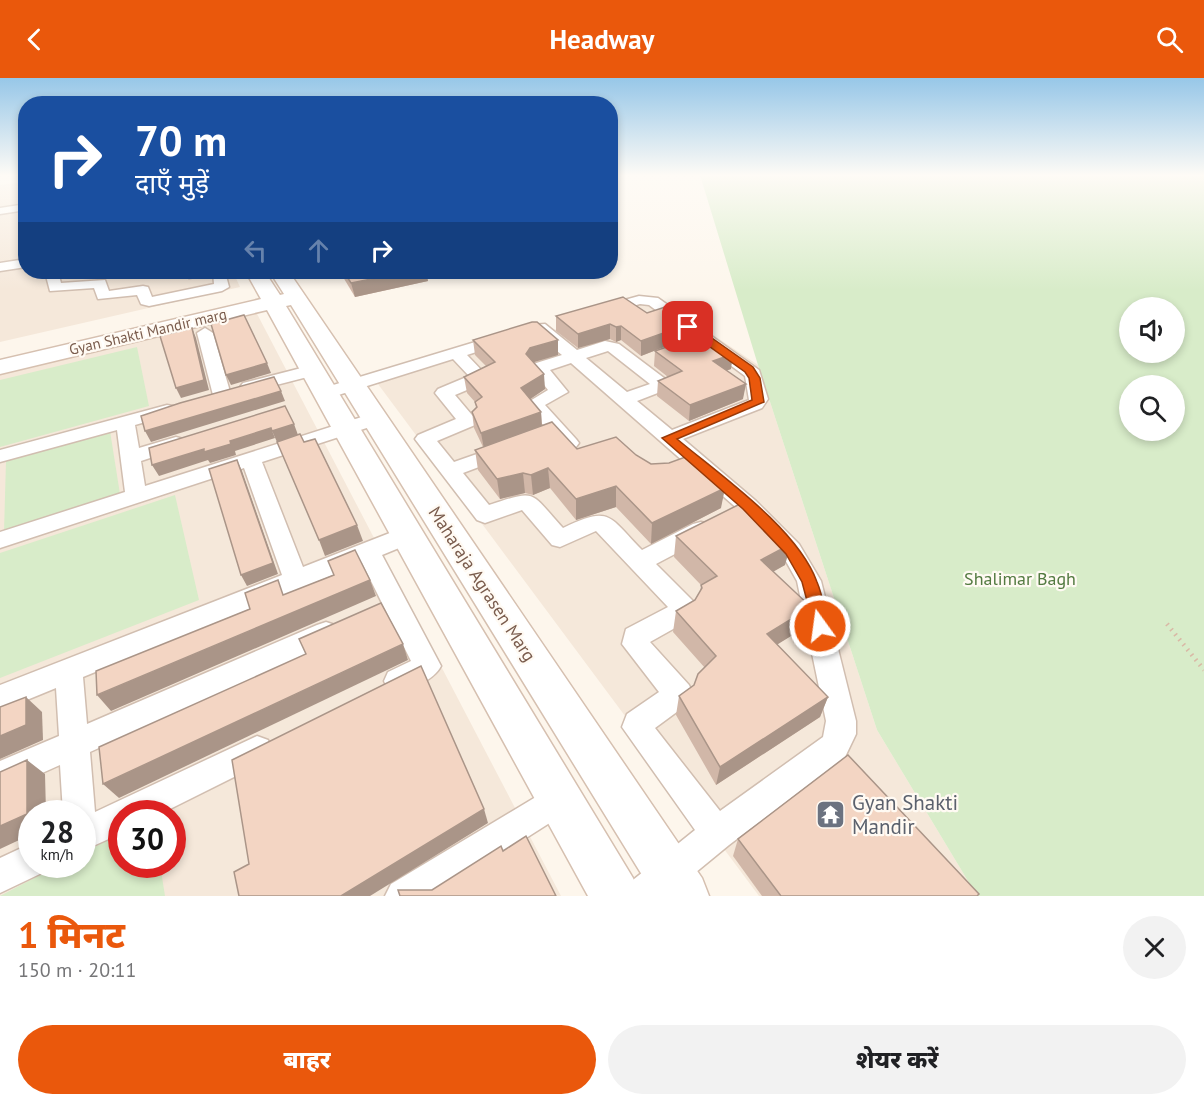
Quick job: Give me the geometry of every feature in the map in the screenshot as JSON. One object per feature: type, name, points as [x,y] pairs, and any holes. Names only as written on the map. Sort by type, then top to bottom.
[{"type":"street","points":[[0,267],[18,264]]},
{"type":"street","points":[[53,279],[55,288],[100,283],[103,296],[140,290],[144,291],[146,301],[152,302],[222,287],[220,279]]},
{"type":"street","name":"Gyan Shakti Mandir marg","points":[[0,356],[277,287]]},
{"type":"street","name":"Gyan Shakti Mandir marg","points":[[0,367],[277,287]]},
{"type":"street","name":"Maharaja Agrasen Marg","points":[[277,287],[331,382],[677,884]]},
{"type":"street","points":[[584,315],[639,300],[648,300],[749,370],[754,378],[758,402],[668,438]]},
{"type":"street","points":[[0,456],[222,395],[331,382],[456,353],[551,324],[574,357],[668,438],[686,465],[732,514],[791,550],[809,581],[841,721],[841,734],[834,747],[717,833],[677,884],[640,896]]},
{"type":"street","points":[[205,333],[222,395]]},
{"type":"street","points":[[686,346],[706,339]]},
{"type":"street","points":[[582,456],[534,404],[559,392],[538,369],[611,346],[662,386],[624,400]]},
{"type":"street","points":[[456,353],[480,378],[444,393],[468,420],[425,439],[486,516],[526,501],[560,539],[595,522],[601,522],[684,608],[682,612],[635,637],[635,644],[680,694],[637,724],[637,727],[717,833]]},
{"type":"street","points":[[636,365],[656,357]]},
{"type":"street","points":[[125,421],[136,496]]},
{"type":"street","points":[[0,540],[361,424]]},
{"type":"street","name":"Maharaja Agrasen Marg","points":[[361,424],[408,535],[615,896]]},
{"type":"street","points":[[537,439],[558,431]]},
{"type":"street","points":[[131,457],[199,436]]},
{"type":"street","points":[[450,471],[515,447]]},
{"type":"street","points":[[251,459],[296,580]]},
{"type":"street","points":[[640,562],[732,514]]},
{"type":"street","points":[[0,698],[408,535]]},
{"type":"street","points":[[368,551],[375,611],[428,666],[374,692]]},
{"type":"street","points":[[0,777],[375,611]]},
{"type":"street","points":[[69,670],[78,800]]},
{"type":"street","points":[[155,800],[278,740]]},
{"type":"street","points":[[403,896],[559,799]]},
{"type":"street","points":[[0,876],[18,867]]},
{"type":"path","points":[[1167,624],[1204,669]]},
{"type":"shaded area","points":[[0,213],[18,213],[18,279],[236,279],[240,287],[0,342]]},
{"type":"shaded area","points":[[661,300],[758,365],[877,730],[977,896],[759,896],[375,380]]},
{"type":"shaded area","points":[[255,310],[561,896],[0,896],[0,372]]},
{"type":"green space","name":"Shalimar Bagh","points":[[712,213],[1204,213],[1204,896],[977,896],[877,730],[758,365]]},
{"type":"green space","points":[[137,347],[149,406],[0,447],[0,380]]},
{"type":"green space","points":[[110,431],[120,494],[4,532],[6,461]]},
{"type":"green space","points":[[175,495],[199,600],[0,678],[0,553]]},
{"type":"green space","points":[[108,840],[108,878],[162,878],[165,896],[0,896],[34,878],[96,878],[96,846]]},
{"type":"building","points":[[348,279],[371,279],[351,283]]},
{"type":"building","points":[[623,297],[647,313],[665,307],[689,324],[641,341],[621,326],[616,327],[610,324],[578,334],[556,316]]},
{"type":"building","points":[[244,315],[267,363],[226,375],[211,324]]},
{"type":"building","points":[[537,322],[558,340],[530,348],[526,354],[544,374],[521,388],[541,412],[481,433],[472,412],[477,407],[475,402],[482,397],[464,377],[495,362],[473,340]]},
{"type":"building","points":[[192,328],[204,380],[176,388],[160,336]]},
{"type":"building","points":[[704,334],[733,354],[713,361],[746,384],[690,405],[658,381],[682,371],[655,351]]},
{"type":"building","points":[[274,377],[281,391],[145,431],[141,416]]},
{"type":"building","points":[[285,406],[294,424],[272,431],[271,428],[230,441],[231,444],[204,452],[204,449],[152,465],[149,448]]},
{"type":"building","points":[[552,422],[577,449],[616,437],[636,455],[651,464],[669,463],[688,456],[725,488],[652,523],[616,486],[576,499],[548,468],[531,475],[523,473],[497,479],[475,450]]},
{"type":"building","points":[[300,434],[304,442],[315,439],[357,525],[319,540],[277,442]]},
{"type":"building","points":[[237,460],[273,563],[241,575],[209,469]]},
{"type":"building","points":[[746,501],[773,523],[791,544],[761,560],[811,607],[767,634],[828,697],[720,767],[679,696],[694,685],[698,674],[716,656],[676,611],[695,600],[702,588],[701,585],[717,576],[676,536]]},
{"type":"building","points":[[355,550],[370,580],[97,695],[96,671],[250,609],[245,593],[278,580],[283,595],[334,575],[328,561]]},
{"type":"building","points":[[381,603],[403,644],[103,784],[99,747],[306,654],[299,639]]},
{"type":"building","points":[[421,666],[484,809],[341,896],[239,896],[234,872],[249,864],[232,760]]},
{"type":"building","points":[[26,697],[26,725],[0,736],[0,707]]},
{"type":"building","name":"Gyan Shakti Mandir","points":[[848,755],[979,894],[977,896],[781,896],[738,839]]},
{"type":"building","points":[[27,760],[27,800],[18,800],[18,818],[0,826],[0,772]]},
{"type":"building","points":[[526,836],[556,896],[400,896],[398,890],[432,890],[501,846],[503,851]]},
{"type":"place","name":"Gyan Shakti Mandir","points":[[831,815]]},
{"type":"route","points":[[688,327],[753,374],[759,399],[753,406],[668,438],[748,506],[791,550],[801,563],[809,581],[820,626]]}]
